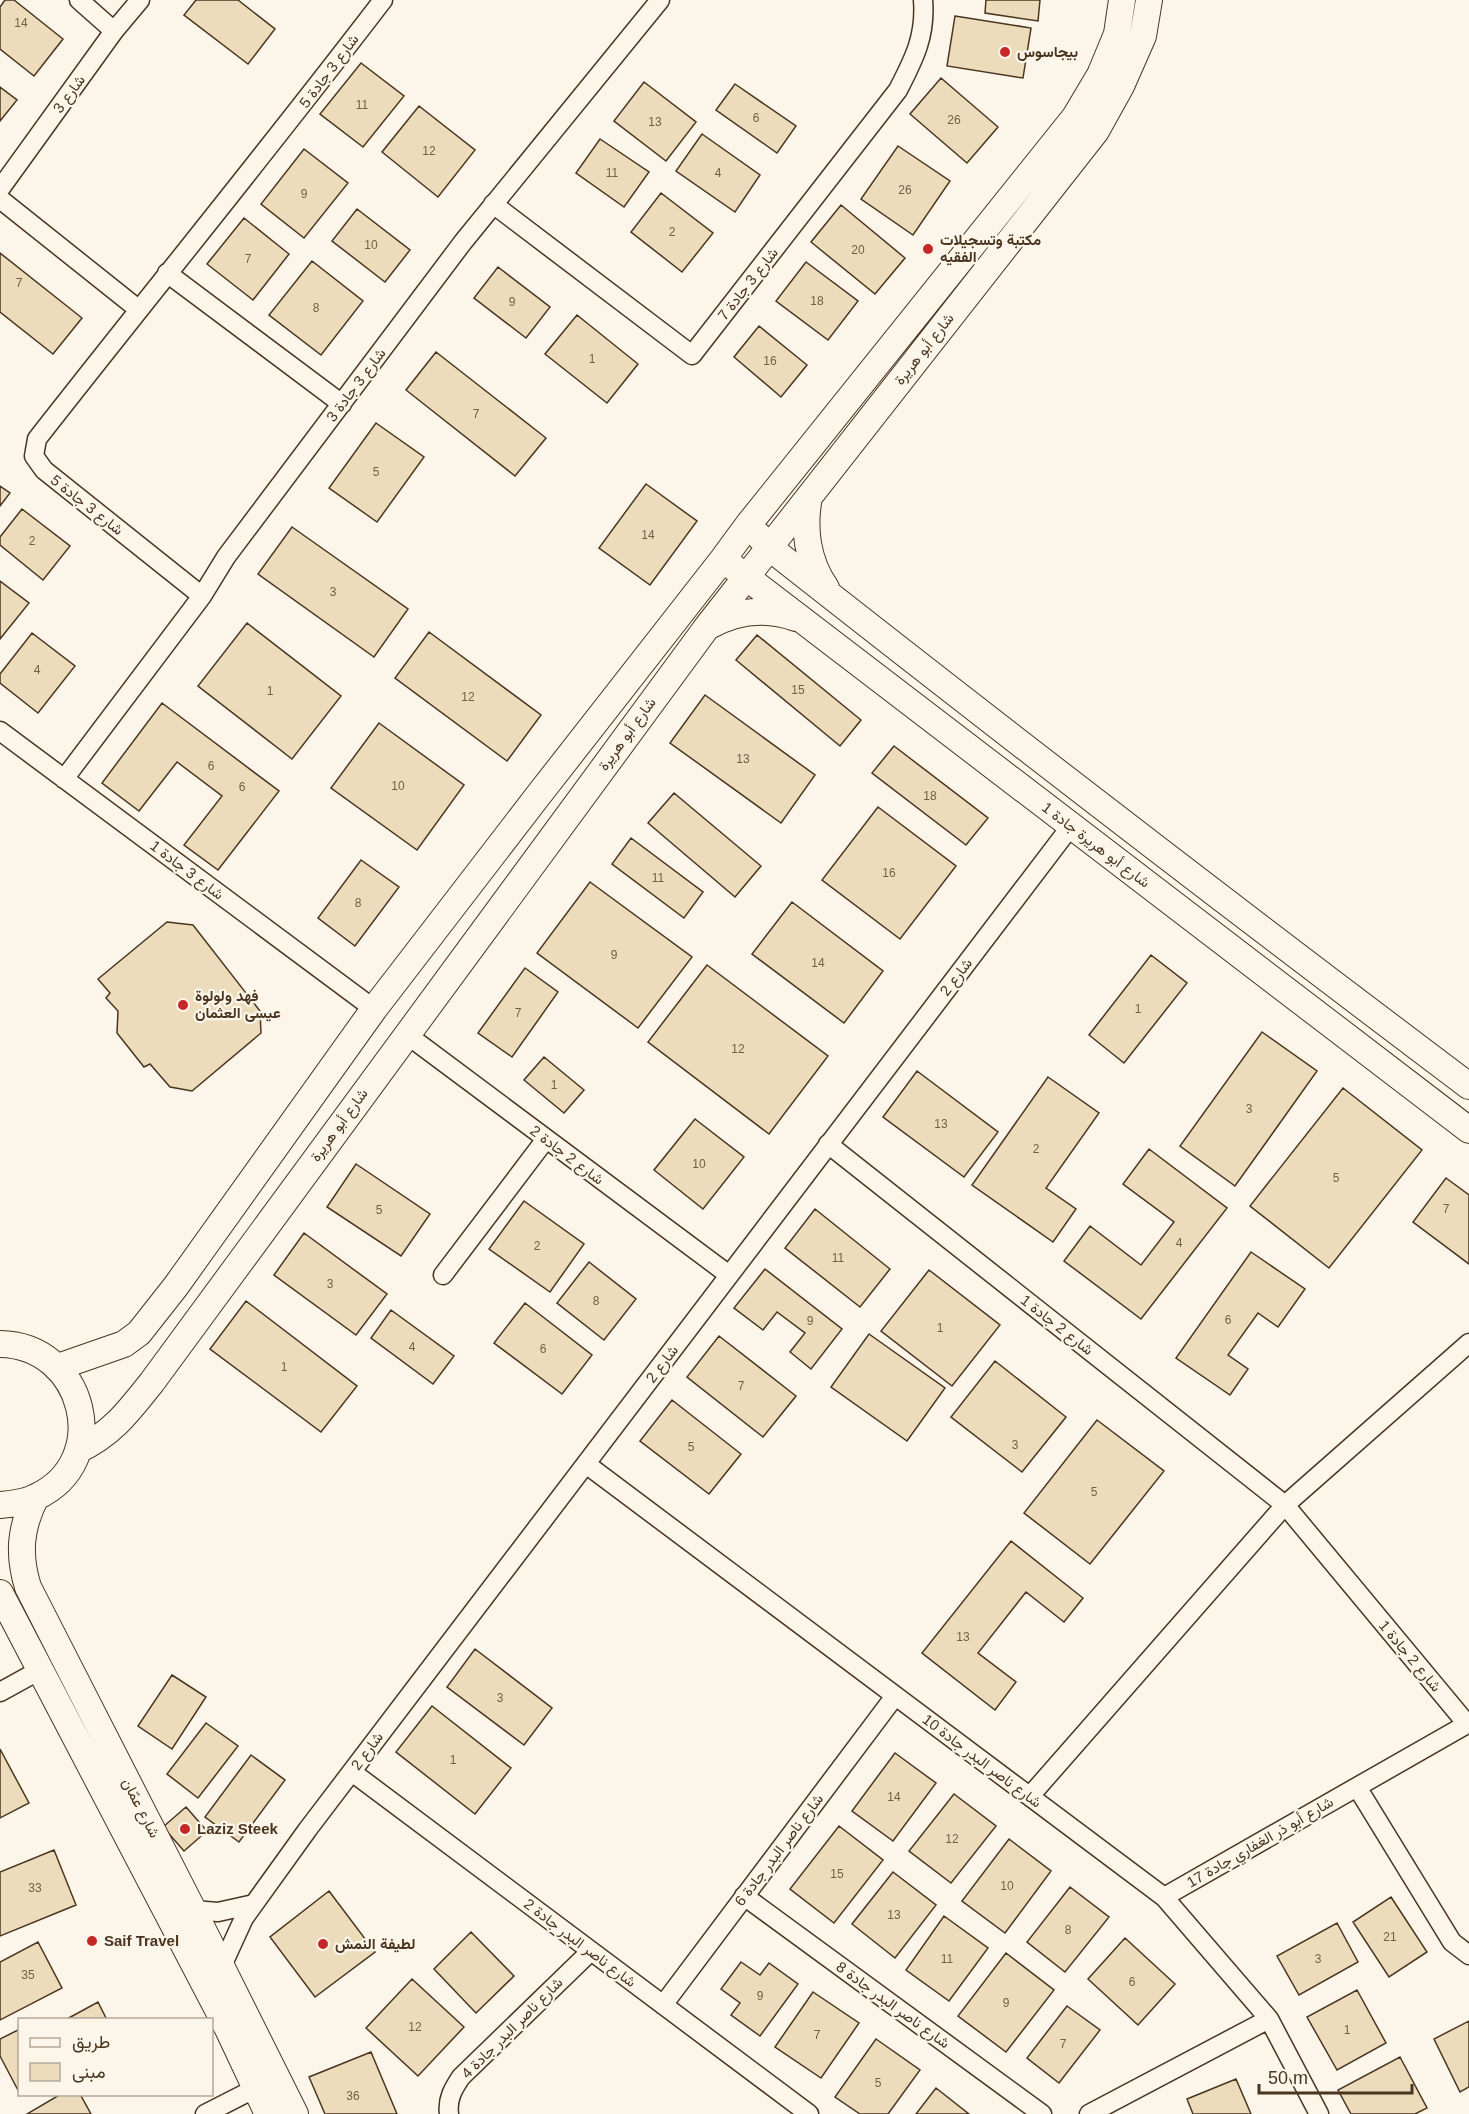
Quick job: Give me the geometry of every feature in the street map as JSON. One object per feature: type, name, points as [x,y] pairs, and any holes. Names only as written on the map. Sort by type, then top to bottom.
[{"type":"street","points":[[79,0],[114,31]]},
{"type":"street","name":"شارع 3","points":[[0,189],[114,31],[140,0]]},
{"type":"street","name":"شارع 3 جادة 5","points":[[202,596],[44,470],[34,456],[37,439],[383,0]]},
{"type":"street","name":"شارع 3 جادة 3","points":[[64,779],[202,596],[226,557],[493,204],[660,0]]},
{"type":"street","name":"شارع 3 جادة 7","points":[[493,204],[692,355],[898,90],[918,51],[924,17],[923,0]]},
{"type":"street","name":"شارع أبو هريرة","points":[[58,1367],[124,1344],[139,1333],[176,1286],[374,1010],[748,525],[1075,117],[1100,75],[1117,34],[1122,0]]},
{"type":"street","name":"شارع أبو هريرة","points":[[78,1450],[107,1434],[152,1382],[707,627],[1096,131],[1121,86],[1143,36],[1149,0]]},
{"type":"street","points":[[0,199],[138,309]]},
{"type":"street","points":[[167,273],[342,404]]},
{"type":"street","points":[[809,496],[805,526],[810,555],[816,570],[833,597]]},
{"type":"street","points":[[748,525],[770,548],[1290,951],[1469,1086]]},
{"type":"street","name":"شارع أبو هريرة جادة 1","points":[[723,559],[1469,1130]]},
{"type":"street","points":[[707,627],[719,620],[746,612],[774,612],[801,620]]},
{"type":"street","name":"شارع 3 جادة 1","points":[[0,731],[374,1010]]},
{"type":"street","name":"شارع 2","points":[[222,1966],[236,1934],[254,1904],[421,1678],[1071,826]]},
{"type":"street","name":"شارع 2 جادة 2","points":[[406,1034],[729,1275]]},
{"type":"street","points":[[443,1275],[546,1139]]},
{"type":"street","name":"شارع 2 جادة 1","points":[[828,1144],[1285,1504],[1468,1724]]},
{"type":"street","points":[[1030,1796],[1285,1504],[1469,1343]]},
{"type":"street","points":[[0,1344],[11,1344],[28,1349],[44,1356],[58,1367],[69,1381],[77,1397],[82,1432],[78,1450],[71,1465],[50,1489],[19,1503],[0,1505]]},
{"type":"street","name":"شارع ناصر البدر جادة 10","points":[[586,1464],[1164,1897],[1269,2019],[1319,2114]]},
{"type":"street","name":"شارع عمّان","points":[[36,1497],[29,1511],[21,1541],[28,1587],[295,2114]]},
{"type":"street","name":"شارع عمّان","points":[[0,1593],[228,2029],[268,2114]]},
{"type":"street","points":[[0,1692],[40,1670]]},
{"type":"street","name":"شارع ناصر البدر جادة 6","points":[[663,2005],[895,1695]]},
{"type":"street","name":"شارع أبو ذر الغفاري جادة 17","points":[[1164,1897],[1468,1724]]},
{"type":"street","name":"شارع ناصر البدر جادة 2","points":[[352,1772],[808,2114]]},
{"type":"street","points":[[1357,1787],[1452,1942],[1469,1955]]},
{"type":"street","name":"شارع ناصر البدر جادة 8","points":[[744,1896],[1042,2114]]},
{"type":"street","points":[[193,1910],[218,1912],[254,1904]]},
{"type":"street","name":"شارع ناصر البدر جادة 4","points":[[449,2114],[448,2105],[452,2090],[461,2077],[591,1951]]},
{"type":"street","points":[[1089,2114],[1269,2019]]},
{"type":"street","points":[[205,2114],[256,2088]]},
{"type":"building","points":[[5,0],[14,0],[63,39],[34,76],[0,49],[0,7]]},
{"type":"building","points":[[196,0],[238,0],[275,29],[248,64],[184,15]]},
{"type":"building","points":[[986,0],[1040,0],[1038,21],[985,13]]},
{"type":"building","points":[[955,16],[1031,28],[1023,78],[947,66]]},
{"type":"building","points":[[361,63],[404,96],[363,147],[320,114]]},
{"type":"building","points":[[941,78],[998,127],[967,163],[910,114]]},
{"type":"building","points":[[644,82],[696,122],[666,161],[614,121]]},
{"type":"building","points":[[735,84],[796,126],[777,153],[716,110]]},
{"type":"building","points":[[0,87],[17,100],[0,121]]},
{"type":"building","points":[[419,106],[475,150],[438,197],[382,152]]},
{"type":"building","points":[[702,134],[760,175],[735,212],[676,171]]},
{"type":"building","points":[[600,139],[649,172],[624,207],[576,173]]},
{"type":"building","points":[[898,146],[950,181],[913,235],[861,199]]},
{"type":"building","points":[[304,149],[348,183],[304,238],[261,204]]},
{"type":"building","points":[[661,193],[713,233],[682,272],[631,232]]},
{"type":"building","points":[[841,205],[905,258],[875,294],[811,242]]},
{"type":"building","points":[[357,209],[410,250],[385,282],[332,241]]},
{"type":"building","points":[[244,218],[289,254],[253,300],[207,264]]},
{"type":"building","points":[[0,253],[82,318],[53,354],[0,312]]},
{"type":"building","points":[[312,261],[363,301],[321,355],[269,315]]},
{"type":"building","points":[[806,262],[858,301],[828,340],[776,301]]},
{"type":"building","points":[[498,267],[550,307],[526,338],[474,298]]},
{"type":"building","points":[[577,315],[638,364],[607,403],[545,354]]},
{"type":"building","points":[[759,326],[807,365],[781,397],[734,357]]},
{"type":"building","points":[[436,352],[546,438],[515,476],[406,390]]},
{"type":"building","points":[[376,423],[424,457],[377,522],[329,488]]},
{"type":"building","points":[[646,484],[697,521],[650,585],[599,548]]},
{"type":"building","points":[[0,486],[10,493],[0,506]]},
{"type":"building","points":[[22,509],[70,546],[43,580],[0,545],[0,537]]},
{"type":"building","points":[[292,527],[408,609],[374,657],[258,574]]},
{"type":"building","points":[[0,581],[29,603],[0,639]]},
{"type":"building","points":[[247,623],[341,696],[292,759],[198,686]]},
{"type":"building","points":[[429,632],[541,715],[507,761],[395,678]]},
{"type":"building","points":[[32,633],[75,666],[38,713],[0,683],[0,674]]},
{"type":"building","points":[[757,635],[861,720],[840,746],[736,660]]},
{"type":"building","points":[[705,695],[815,775],[781,823],[670,743]]},
{"type":"building","points":[[162,703],[279,791],[218,870],[184,845],[222,796],[177,762],[139,811],[102,783]]},
{"type":"building","points":[[379,723],[464,785],[417,850],[331,788]]},
{"type":"building","points":[[894,746],[988,818],[966,845],[872,773]]},
{"type":"building","points":[[674,793],[761,866],[735,897],[648,823]]},
{"type":"building","points":[[878,807],[956,866],[900,939],[822,880]]},
{"type":"building","points":[[631,838],[703,892],[684,918],[612,864]]},
{"type":"building","points":[[361,860],[399,887],[355,946],[318,918]]},
{"type":"building","points":[[590,882],[692,957],[638,1028],[537,953]]},
{"type":"building","points":[[792,902],[883,971],[844,1023],[752,954]]},
{"type":"building","name":"فهد ولولوة عيسى العثمان","points":[[167,922],[193,925],[260,1011],[261,1033],[192,1091],[170,1087],[150,1064],[144,1067],[117,1033],[118,1011],[106,998],[110,993],[98,979]]},
{"type":"building","points":[[1151,955],[1187,983],[1124,1063],[1089,1035]]},
{"type":"building","points":[[707,965],[828,1056],[769,1134],[648,1042]]},
{"type":"building","points":[[525,968],[558,992],[512,1057],[478,1033]]},
{"type":"building","points":[[1262,1032],[1317,1071],[1235,1186],[1180,1146]]},
{"type":"building","points":[[544,1057],[584,1090],[564,1113],[524,1080]]},
{"type":"building","points":[[917,1071],[998,1132],[964,1177],[883,1117]]},
{"type":"building","points":[[1048,1077],[1099,1113],[1046,1188],[1076,1209],[1053,1242],[972,1185]]},
{"type":"building","points":[[1343,1088],[1422,1150],[1329,1268],[1250,1206]]},
{"type":"building","points":[[695,1119],[744,1157],[703,1209],[654,1170]]},
{"type":"building","points":[[1149,1149],[1227,1208],[1141,1319],[1064,1261],[1090,1226],[1141,1265],[1174,1222],[1123,1184]]},
{"type":"building","points":[[356,1164],[430,1214],[401,1256],[327,1207]]},
{"type":"building","points":[[1446,1178],[1469,1195],[1469,1264],[1413,1222]]},
{"type":"building","points":[[524,1201],[584,1244],[550,1292],[489,1249]]},
{"type":"building","points":[[815,1209],[890,1269],[860,1307],[785,1248]]},
{"type":"building","points":[[304,1233],[387,1294],[356,1335],[274,1275]]},
{"type":"building","points":[[1251,1252],[1305,1289],[1278,1327],[1258,1313],[1228,1355],[1248,1369],[1230,1395],[1176,1358]]},
{"type":"building","points":[[589,1262],[636,1299],[604,1340],[557,1303]]},
{"type":"building","points":[[765,1269],[842,1329],[811,1369],[790,1352],[805,1333],[777,1312],[763,1330],[734,1308]]},
{"type":"building","points":[[929,1270],[1000,1325],[952,1386],[881,1331]]},
{"type":"building","points":[[246,1301],[357,1386],[321,1432],[210,1349]]},
{"type":"building","points":[[525,1303],[592,1355],[562,1394],[494,1343]]},
{"type":"building","points":[[391,1310],[454,1356],[433,1384],[371,1338]]},
{"type":"building","points":[[869,1334],[945,1388],[907,1441],[831,1387]]},
{"type":"building","points":[[719,1336],[796,1396],[763,1437],[687,1377]]},
{"type":"building","points":[[995,1361],[1066,1417],[1022,1472],[951,1417]]},
{"type":"building","points":[[672,1400],[741,1454],[709,1494],[640,1441]]},
{"type":"building","points":[[1097,1420],[1164,1471],[1090,1564],[1024,1513]]},
{"type":"building","points":[[1011,1541],[1083,1598],[1064,1622],[1026,1592],[978,1653],[1016,1682],[995,1710],[922,1653]]},
{"type":"building","points":[[475,1649],[552,1708],[524,1745],[447,1687]]},
{"type":"building","points":[[172,1675],[206,1697],[172,1749],[138,1726]]},
{"type":"building","points":[[432,1706],[511,1768],[475,1814],[396,1752]]},
{"type":"building","points":[[206,1723],[238,1746],[198,1798],[167,1774]]},
{"type":"building","points":[[0,1749],[29,1803],[0,1818]]},
{"type":"building","points":[[895,1753],[936,1783],[893,1841],[852,1811]]},
{"type":"building","points":[[251,1755],[285,1780],[239,1842],[205,1817]]},
{"type":"building","points":[[954,1794],[996,1826],[951,1883],[909,1851]]},
{"type":"building","name":"Laziz Steek","points":[[186,1807],[207,1831],[184,1851],[163,1827]]},
{"type":"building","points":[[839,1826],[883,1860],[834,1923],[790,1889]]},
{"type":"building","points":[[1009,1839],[1051,1871],[1005,1933],[962,1901]]},
{"type":"building","points":[[54,1850],[76,1905],[0,1936],[0,1872]]},
{"type":"building","points":[[893,1872],[936,1905],[895,1958],[852,1924]]},
{"type":"building","points":[[1070,1887],[1109,1917],[1065,1972],[1027,1942]]},
{"type":"building","name":"لطيفة النمش","points":[[329,1891],[375,1952],[315,1997],[270,1937]]},
{"type":"building","points":[[1391,1897],[1427,1952],[1389,1977],[1353,1922]]},
{"type":"building","points":[[944,1916],[988,1948],[949,2001],[906,1970]]},
{"type":"building","points":[[1337,1923],[1358,1962],[1299,1995],[1277,1956]]},
{"type":"building","points":[[471,1932],[514,1976],[476,2013],[434,1969]]},
{"type":"building","points":[[1125,1938],[1175,1984],[1138,2025],[1088,1979]]},
{"type":"building","points":[[38,1942],[62,1988],[0,2020],[0,1962]]},
{"type":"building","points":[[1006,1953],[1054,1990],[1006,2052],[958,2016]]},
{"type":"building","points":[[741,1962],[760,1975],[769,1963],[798,1984],[760,2036],[731,2015],[740,2003],[721,1989]]},
{"type":"building","points":[[412,1979],[464,2027],[418,2076],[366,2028]]},
{"type":"building","points":[[1357,1990],[1386,2043],[1337,2070],[1307,2017]]},
{"type":"building","points":[[813,1992],[859,2023],[821,2078],[775,2047]]},
{"type":"building","points":[[98,2002],[106,2018],[69,2018]]},
{"type":"building","points":[[1067,2006],[1100,2030],[1059,2083],[1027,2058]]},
{"type":"building","points":[[1469,2021],[1469,2087],[1460,2092],[1434,2039]]},
{"type":"building","points":[[18,2030],[18,2090],[0,2056],[0,2039]]},
{"type":"building","points":[[876,2039],[920,2070],[888,2114],[860,2114],[835,2097]]},
{"type":"building","points":[[371,2052],[397,2114],[325,2114],[309,2077]]},
{"type":"building","points":[[1400,2057],[1427,2108],[1415,2114],[1351,2114],[1338,2090]]},
{"type":"building","points":[[1236,2079],[1251,2114],[1193,2114],[1187,2099]]},
{"type":"building","points":[[936,2088],[969,2114],[916,2114]]},
{"type":"building","points":[[58,2096],[81,2096],[91,2114],[27,2114]]},
{"type":"place","name":"بيجاسوس","points":[[1005,52]]},
{"type":"place","name":"مكتبة وتسجيلات الفقيه","points":[[928,249]]},
{"type":"place","name":"فهد ولولوة عيسى العثمان","points":[[183,1005]]},
{"type":"place","name":"Laziz Steek","points":[[185,1829]]},
{"type":"place","name":"Saif Travel","points":[[92,1941]]},
{"type":"place","name":"لطيفة النمش","points":[[323,1944]]}]
